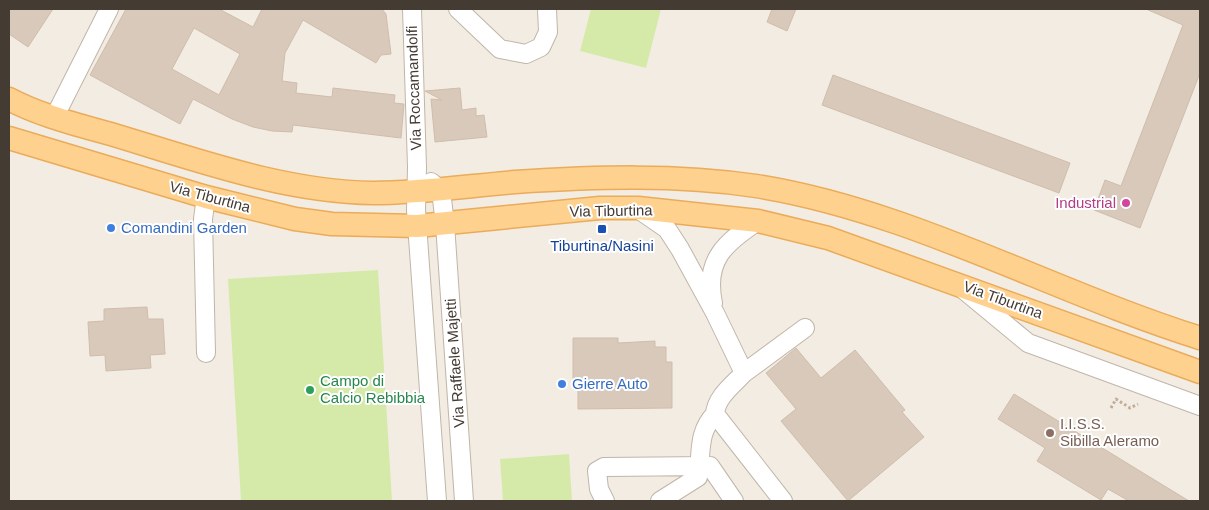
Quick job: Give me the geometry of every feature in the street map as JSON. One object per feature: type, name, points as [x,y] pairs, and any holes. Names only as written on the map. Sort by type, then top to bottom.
[{"type":"main road","points":[[10,103],[136,142],[276,180],[356,192],[440,191],[514,182],[633,178],[712,181],[788,192],[877,216],[1125,312],[1200,338]]},
{"type":"main road","name":"Via Tiburtina","points":[[9,138],[206,197],[296,219],[332,224],[417,226],[600,208],[638,208],[758,221],[828,238],[952,281],[1200,372]]},
{"type":"street","points":[[55,116],[110,9]]},
{"type":"street","name":"Via Roccamandolfi","points":[[412,9],[417,226]]},
{"type":"street","points":[[466,12],[500,49],[526,54],[541,47],[548,32],[547,9]]},
{"type":"street","name":"Via Roccamandolfi","points":[[417,167],[440,191]]},
{"type":"street","name":"Via Raffaele Majetti","points":[[440,191],[445,224],[464,501]]},
{"type":"street","points":[[206,197],[203,220],[206,353]]},
{"type":"street","points":[[638,208],[667,229],[680,249],[715,313],[744,373]]},
{"type":"street","points":[[715,313],[710,283],[715,260],[729,242],[758,221]]},
{"type":"street","name":"Via Raffaele Majetti","points":[[417,226],[437,501]]},
{"type":"street","name":"Via Tiburtina","points":[[952,281],[1028,343],[1200,406]]},
{"type":"street","points":[[424,323],[452,320]]},
{"type":"street","points":[[660,501],[698,478],[700,466],[699,444],[706,423],[715,414],[716,406],[720,399],[744,373],[805,328]]},
{"type":"street","points":[[715,414],[783,501]]},
{"type":"street","points":[[605,501],[597,478],[597,471],[604,467],[700,466],[710,466],[734,501]]},
{"type":"path","points":[[1111,408],[1116,399],[1130,408],[1138,404]]},
{"type":"green space","points":[[591,9],[661,9],[646,68],[580,51]]},
{"type":"green space","name":"Campo di Calcio Rebibbia","points":[[378,270],[392,501],[241,501],[228,279]]},
{"type":"green space","points":[[569,454],[572,501],[503,501],[500,459]]},
{"type":"building","points":[[9,9],[53,9],[28,47],[9,34]]},
{"type":"building","points":[[126,9],[219,9],[253,27],[262,9],[382,9],[386,14],[391,54],[381,55],[376,63],[303,20],[285,53],[282,81],[297,83],[296,93],[332,97],[333,88],[395,95],[394,103],[404,104],[401,138],[293,125],[292,132],[272,131],[253,127],[232,119],[193,99],[180,124],[90,75]],"holes":[[[194,28],[240,54],[219,95],[172,69]]]},
{"type":"building","points":[[772,9],[796,9],[787,31],[767,22]]},
{"type":"building","points":[[1146,9],[1200,9],[1200,73],[1140,228],[1094,210],[1105,180],[1121,186],[1183,25]]},
{"type":"building","points":[[833,75],[1070,163],[1059,193],[822,105]]},
{"type":"building","points":[[460,88],[462,110],[476,108],[476,116],[484,115],[487,137],[435,142],[431,99],[442,100],[425,91]]},
{"type":"building","points":[[147,307],[148,319],[163,319],[165,354],[150,355],[151,368],[106,371],[105,355],[90,356],[88,322],[104,321],[104,309]]},
{"type":"building","points":[[573,338],[618,338],[618,343],[655,341],[655,347],[666,347],[666,362],[672,362],[672,408],[578,409],[578,387],[573,387]]},
{"type":"building","points":[[796,348],[821,378],[855,350],[905,410],[902,412],[924,437],[848,501],[781,421],[796,409],[766,373]]},
{"type":"building","name":"I.I.S.S. Sibilla Aleramo","points":[[1014,394],[1189,501],[1129,501],[1108,489],[1101,500],[1037,461],[1045,448],[998,419]]},
{"type":"place","name":"Industrial","points":[[1126,203]]},
{"type":"place","name":"Comandini Garden","points":[[111,228]]},
{"type":"place","name":"Tiburtina/Nasini","points":[[602,229]]},
{"type":"place","name":"Gierre Auto","points":[[562,384]]},
{"type":"place","name":"Campo di Calcio Rebibbia","points":[[310,390]]},
{"type":"place","name":"I.I.S.S. Sibilla Aleramo","points":[[1050,433]]}]
